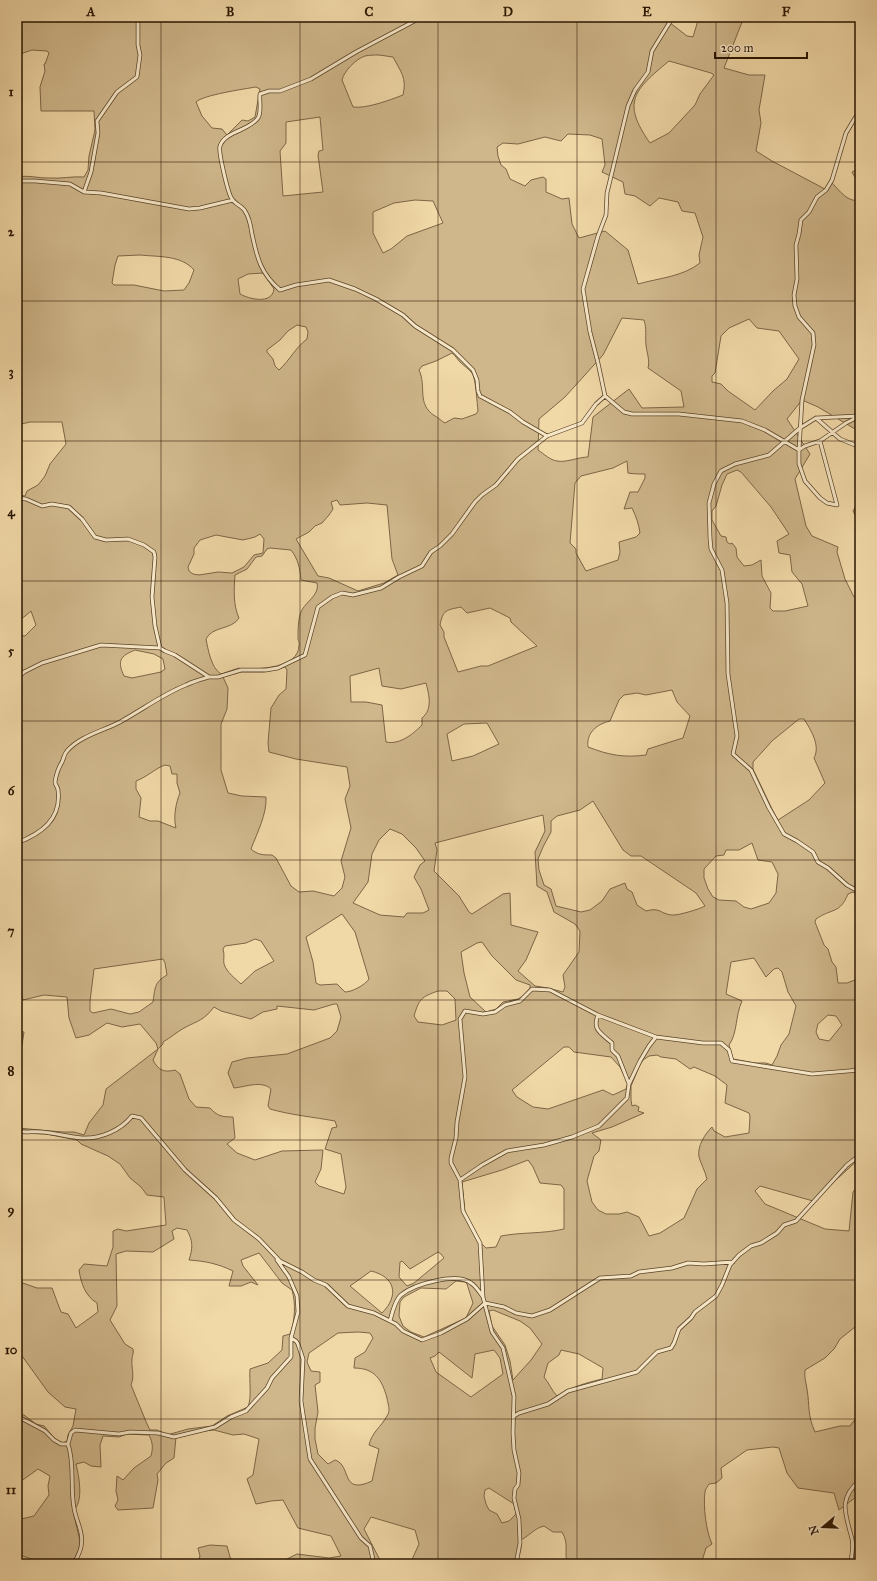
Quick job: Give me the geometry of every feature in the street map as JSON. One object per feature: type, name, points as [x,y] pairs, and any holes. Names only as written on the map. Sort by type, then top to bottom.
[{"type":"street","points":[[84,192],[91,172],[98,133],[97,121],[117,92],[137,78],[140,55],[138,45],[138,17]]},
{"type":"street","points":[[422,17],[356,52],[311,79],[280,91],[269,91],[260,94],[258,118],[251,125],[223,140],[219,147],[226,185],[233,200],[245,211],[251,226],[256,253],[262,269],[272,283],[280,290],[296,285],[329,280],[355,289],[376,299],[403,315],[415,326],[453,350],[473,370],[477,380],[480,396],[510,412],[547,436]]},
{"type":"street","points":[[673,17],[652,51],[648,72],[635,90],[628,106],[607,193],[606,215],[598,236],[583,289],[590,332],[605,396],[624,412],[632,414],[679,414],[742,421],[765,430],[799,450]]},
{"type":"street","points":[[820,441],[837,505],[827,503],[820,498],[805,481],[799,464],[802,400],[814,345],[813,333],[799,317],[795,306],[794,295],[797,279],[796,245],[800,234],[801,220],[809,212],[817,197],[826,190],[832,180],[846,133],[860,112]]},
{"type":"street","points":[[17,182],[35,181],[70,184],[84,192],[101,193],[189,209],[200,208],[233,200]]},
{"type":"street","points":[[17,843],[46,828],[52,819],[57,805],[58,790],[55,781],[59,766],[66,752],[77,742],[143,710],[165,695],[187,684],[209,677],[218,677],[241,670],[266,670],[278,668],[305,655],[318,607],[332,597],[342,593],[353,595],[381,588],[422,566],[431,552],[440,546],[452,534],[475,502],[496,485],[518,459],[547,436],[582,423],[596,404],[605,396]]},
{"type":"street","points":[[799,450],[805,446],[820,441],[832,432],[860,416]]},
{"type":"street","points":[[860,416],[816,418],[800,428],[769,455],[735,464],[721,471],[714,484],[708,503],[711,550],[722,570],[727,603],[728,674],[737,736],[733,754],[751,770],[769,808],[784,834],[813,852],[818,862],[828,868],[847,885],[856,890],[860,897]]},
{"type":"street","points":[[816,418],[840,438],[860,447]]},
{"type":"street","points":[[17,498],[26,499],[42,506],[52,504],[69,507],[82,519],[96,537],[106,540],[128,539],[144,545],[154,552],[155,557],[152,597],[155,626],[160,648]]},
{"type":"street","points":[[17,678],[24,672],[42,663],[101,645],[160,648],[186,661],[209,677]]},
{"type":"street","points":[[516,1564],[520,1543],[520,1520],[514,1498],[515,1489],[518,1485],[519,1473],[514,1450],[514,1396],[509,1368],[503,1348],[492,1332],[483,1297],[480,1243],[463,1211],[460,1180],[450,1158],[456,1138],[457,1122],[465,1078],[460,1018],[465,1011],[483,1014],[495,1012],[505,1005],[520,1001],[532,989],[550,990],[598,1015],[656,1037],[704,1043],[721,1043],[729,1050],[732,1061],[812,1074],[860,1070]]},
{"type":"street","points":[[598,1015],[595,1023],[597,1030],[612,1043],[612,1050],[618,1056],[629,1084]]},
{"type":"street","points":[[460,1180],[482,1165],[508,1151],[544,1145],[572,1137],[599,1126],[627,1098],[629,1084],[648,1046],[656,1037]]},
{"type":"street","points":[[17,1131],[40,1132],[82,1138],[100,1135],[116,1130],[126,1124],[132,1116],[141,1118],[180,1164],[216,1198],[234,1220],[259,1239],[280,1261],[326,1285],[348,1306],[374,1313],[396,1324],[403,1331],[422,1340],[441,1333],[467,1319],[485,1303],[495,1304],[516,1313],[532,1316],[550,1310],[600,1278],[631,1276],[639,1272],[672,1268],[688,1263],[704,1264],[733,1262]]},
{"type":"street","points":[[514,1416],[548,1404],[568,1391],[637,1372],[657,1352],[671,1348],[679,1329],[695,1312],[716,1296],[733,1262],[739,1255],[751,1246],[772,1236],[784,1225],[796,1221],[847,1165],[860,1155]]},
{"type":"street","points":[[74,1564],[81,1548],[81,1536],[79,1522],[74,1510],[68,1444],[71,1433],[75,1430],[119,1434],[130,1432],[154,1433],[174,1437],[215,1427],[231,1417],[246,1411],[267,1388],[272,1378],[291,1358],[291,1338],[298,1312],[297,1296],[289,1277],[275,1256]]},
{"type":"street","points":[[390,1321],[400,1296],[417,1286],[435,1281],[455,1278],[471,1282],[483,1297]]},
{"type":"street","points":[[291,1338],[298,1344],[303,1359],[301,1401],[310,1458],[361,1538],[370,1546],[374,1564]]},
{"type":"street","points":[[17,1416],[45,1431],[54,1440],[61,1444],[68,1444]]},
{"type":"street","points":[[851,1564],[852,1540],[844,1509],[849,1492],[860,1480]]},
{"type":"shaded area","points":[[17,17],[665,17],[665,19],[687,36],[693,37],[699,17],[744,17],[724,68],[749,75],[765,75],[759,110],[761,123],[756,151],[827,190],[832,183],[848,198],[852,200],[860,200],[860,432],[818,407],[802,400],[787,419],[810,454],[795,479],[806,526],[812,536],[838,547],[837,552],[845,579],[854,597],[860,597],[860,907],[856,894],[853,892],[848,894],[839,908],[816,919],[815,922],[824,945],[828,949],[832,962],[836,967],[838,983],[847,983],[860,978],[860,1158],[813,1201],[760,1186],[755,1191],[765,1204],[825,1229],[849,1231],[853,1192],[860,1183],[860,1323],[840,1339],[834,1349],[825,1358],[805,1370],[810,1415],[815,1432],[840,1426],[850,1426],[860,1413],[860,1494],[839,1510],[834,1493],[798,1488],[787,1473],[779,1448],[773,1447],[747,1450],[721,1468],[722,1478],[716,1483],[709,1484],[705,1491],[704,1498],[708,1532],[712,1544],[706,1548],[701,1564],[568,1564],[566,1557],[566,1541],[562,1532],[553,1532],[544,1526],[535,1530],[521,1540],[521,1548],[517,1564],[410,1564],[419,1544],[415,1530],[371,1517],[364,1529],[382,1564],[277,1564],[297,1554],[329,1558],[341,1556],[331,1536],[298,1528],[283,1500],[256,1504],[247,1479],[253,1475],[259,1439],[244,1434],[233,1435],[214,1430],[195,1432],[176,1437],[174,1458],[166,1463],[157,1474],[158,1480],[153,1508],[118,1510],[115,1506],[118,1500],[116,1491],[117,1476],[123,1480],[134,1468],[151,1456],[152,1450],[152,1443],[149,1435],[127,1434],[119,1437],[103,1436],[100,1445],[101,1467],[91,1466],[84,1462],[76,1464],[80,1496],[79,1502],[73,1511],[80,1541],[79,1549],[72,1564],[40,1564],[40,1562],[17,1554],[17,1520],[34,1516],[49,1495],[48,1486],[50,1476],[38,1469],[17,1484],[17,1414],[24,1415],[36,1424],[44,1426],[56,1440],[63,1443],[67,1441],[68,1435],[73,1426],[76,1409],[65,1407],[48,1392],[17,1349],[17,1281],[37,1288],[52,1288],[61,1312],[68,1314],[76,1328],[98,1312],[97,1303],[89,1297],[81,1280],[79,1270],[84,1264],[107,1266],[113,1247],[113,1231],[118,1229],[126,1231],[166,1225],[164,1197],[147,1195],[141,1187],[130,1178],[120,1164],[108,1156],[81,1144],[77,1140],[46,1134],[17,1133],[17,1128],[74,1132],[84,1135],[89,1123],[103,1105],[106,1089],[158,1049],[156,1043],[140,1024],[122,1027],[107,1023],[89,1035],[76,1038],[69,1018],[67,997],[44,995],[23,1000],[17,980],[17,635],[25,636],[36,625],[31,611],[17,624],[17,495],[25,496],[27,491],[38,485],[45,476],[50,464],[66,444],[62,422],[30,422],[17,425],[17,177],[84,177],[88,170],[89,156],[95,130],[94,111],[41,111],[40,87],[45,71],[44,64],[49,53],[47,51],[32,50],[17,55]],"holes":[[[365,56],[393,57],[404,79],[403,95],[385,102],[353,107],[342,80],[345,73],[354,63]],[[669,61],[714,75],[700,94],[695,105],[669,133],[650,143],[641,129],[634,107],[640,89],[647,80]],[[256,87],[260,89],[255,117],[248,121],[242,120],[227,135],[222,129],[212,128],[202,116],[196,102],[200,99]],[[320,117],[323,150],[319,151],[318,155],[323,192],[283,196],[280,151],[286,143],[286,122]],[[568,134],[590,135],[602,139],[605,165],[602,172],[623,182],[625,194],[635,196],[650,206],[659,198],[678,202],[682,211],[695,213],[703,237],[699,255],[700,263],[693,268],[678,274],[638,284],[628,250],[605,231],[579,238],[572,224],[569,198],[562,199],[546,192],[546,179],[543,177],[531,180],[525,186],[510,179],[506,169],[501,165],[497,147],[503,143],[518,144],[545,137],[561,141]],[[415,200],[433,201],[443,223],[407,236],[391,249],[383,253],[373,233],[373,212],[394,203]],[[140,255],[176,259],[189,265],[194,270],[189,283],[184,290],[164,291],[134,285],[114,285],[112,283],[118,256]],[[263,273],[274,289],[272,294],[265,299],[254,299],[240,294],[238,279],[248,274]],[[622,318],[644,320],[649,360],[648,368],[681,391],[684,407],[642,408],[629,389],[593,417],[588,457],[568,461],[554,460],[538,450],[539,419],[565,397],[603,355]],[[749,319],[757,328],[779,331],[799,359],[787,379],[755,410],[728,391],[721,384],[712,382],[712,376],[715,373],[721,336],[729,328]],[[297,325],[306,327],[308,332],[307,339],[299,346],[279,370],[275,366],[273,359],[267,350]],[[452,353],[472,373],[478,411],[476,414],[462,419],[454,418],[445,423],[429,411],[426,406],[419,370],[422,366]],[[627,461],[628,473],[645,474],[645,478],[638,492],[630,492],[624,509],[632,508],[640,533],[636,537],[619,542],[620,552],[618,560],[586,571],[576,553],[576,549],[570,543],[575,483],[581,476],[613,468]],[[737,470],[741,472],[771,507],[789,534],[777,541],[779,553],[790,555],[792,572],[802,584],[808,606],[785,611],[773,611],[770,608],[771,593],[762,576],[761,560],[752,565],[744,566],[737,557],[736,548],[732,543],[730,544],[727,542],[726,537],[721,536],[712,520],[712,511],[716,506],[727,474]],[[337,500],[340,505],[367,503],[387,505],[392,559],[398,575],[384,583],[358,591],[329,578],[318,576],[296,539],[309,532],[315,526],[322,523],[329,515],[333,509],[331,502]],[[260,534],[264,539],[263,553],[254,555],[244,567],[232,573],[218,572],[199,575],[193,574],[189,571],[188,567],[194,554],[194,548],[200,540],[216,535],[243,540]],[[267,549],[291,550],[298,564],[301,580],[317,583],[314,595],[303,608],[300,615],[298,632],[299,644],[297,653],[292,659],[285,663],[267,668],[239,668],[221,674],[215,667],[210,658],[206,639],[213,632],[232,625],[239,618],[235,602],[235,575],[247,569],[256,557],[262,556]],[[461,607],[467,613],[490,608],[510,618],[511,622],[537,646],[488,666],[481,666],[458,672],[444,637],[444,632],[440,625],[444,614],[449,610]],[[135,650],[154,654],[163,659],[165,669],[161,672],[132,678],[124,676],[120,663],[126,654]],[[285,667],[287,670],[286,689],[279,695],[271,708],[268,743],[269,752],[296,759],[347,767],[350,786],[345,799],[351,828],[341,861],[345,877],[342,888],[334,896],[313,891],[299,892],[291,886],[276,858],[272,855],[258,854],[251,849],[263,817],[266,797],[242,796],[228,793],[221,770],[221,724],[227,709],[228,688],[223,677],[241,672],[264,672]],[[379,668],[382,686],[401,689],[426,683],[429,702],[428,710],[422,718],[422,725],[406,738],[396,742],[386,742],[382,705],[366,702],[351,702],[350,676]],[[672,690],[677,702],[690,716],[683,738],[648,749],[646,755],[638,756],[616,755],[588,747],[589,737],[593,730],[601,724],[610,721],[619,700],[624,695],[637,693],[646,695]],[[799,719],[804,719],[814,737],[816,748],[814,758],[825,783],[809,800],[778,820],[753,769],[753,762],[772,741]],[[487,723],[499,744],[473,756],[452,761],[447,734],[464,724]],[[165,765],[170,766],[172,774],[177,774],[177,783],[180,793],[175,810],[176,828],[158,821],[150,821],[139,817],[141,798],[136,789],[136,781]],[[593,801],[623,850],[631,856],[641,856],[696,893],[705,906],[674,915],[657,910],[646,911],[637,905],[632,892],[627,889],[625,883],[610,889],[602,901],[590,910],[581,912],[556,906],[551,889],[544,885],[539,870],[538,859],[551,832],[551,821],[557,816],[580,810]],[[543,815],[545,831],[535,852],[537,886],[547,892],[554,912],[575,924],[580,931],[579,952],[563,975],[565,987],[563,992],[535,986],[518,971],[526,960],[538,932],[511,925],[510,893],[503,894],[472,914],[469,912],[459,896],[434,871],[437,850],[435,843]],[[390,829],[402,834],[416,848],[425,861],[420,865],[414,877],[421,889],[429,910],[423,913],[407,913],[404,917],[380,915],[353,903],[368,882],[372,854],[379,840]],[[752,843],[758,860],[772,862],[778,874],[776,893],[769,903],[751,909],[744,907],[736,901],[719,900],[713,897],[708,889],[704,878],[704,869],[716,856],[724,855],[726,850],[739,850]],[[342,914],[355,932],[369,979],[361,986],[348,992],[345,992],[337,984],[320,985],[316,983],[313,962],[306,937]],[[255,939],[261,941],[274,961],[255,971],[241,984],[225,967],[223,949],[225,946],[246,943]],[[482,942],[492,956],[516,980],[530,985],[530,988],[523,996],[518,999],[503,1002],[496,1009],[486,1012],[470,997],[461,952],[477,943]],[[754,958],[766,977],[774,969],[778,968],[782,972],[788,992],[796,1006],[789,1034],[781,1045],[772,1065],[733,1059],[729,1045],[734,1035],[738,1012],[742,1001],[726,994],[731,962]],[[163,959],[167,975],[157,983],[153,1002],[139,1012],[130,1014],[111,1009],[93,1013],[90,1011],[94,969]],[[447,991],[455,999],[456,1020],[442,1025],[418,1022],[414,1016],[419,1002],[424,997],[432,993]],[[337,1004],[341,1017],[337,1031],[330,1038],[287,1054],[247,1058],[232,1062],[228,1073],[234,1088],[258,1084],[267,1086],[271,1089],[268,1106],[270,1109],[335,1121],[337,1127],[332,1128],[325,1149],[341,1154],[346,1187],[344,1194],[319,1186],[315,1182],[321,1169],[323,1150],[282,1151],[255,1160],[237,1153],[227,1144],[235,1138],[233,1117],[220,1116],[210,1108],[196,1107],[189,1099],[180,1074],[175,1070],[162,1070],[155,1063],[153,1060],[158,1049],[163,1042],[181,1030],[204,1018],[214,1007],[221,1011],[251,1019],[263,1012],[277,1009],[277,1006],[314,1010]],[[828,1015],[836,1016],[842,1025],[829,1041],[819,1039],[816,1032],[818,1024]],[[564,1047],[569,1047],[574,1052],[611,1057],[620,1067],[628,1083],[626,1089],[613,1095],[603,1090],[548,1109],[533,1107],[517,1097],[512,1090]],[[657,1055],[676,1059],[690,1069],[694,1067],[715,1076],[727,1085],[725,1103],[749,1113],[750,1116],[749,1133],[725,1137],[714,1131],[712,1127],[709,1130],[702,1140],[699,1149],[699,1157],[707,1179],[697,1189],[684,1218],[660,1233],[649,1236],[639,1217],[627,1212],[619,1214],[606,1214],[598,1210],[592,1202],[587,1181],[594,1156],[599,1151],[601,1140],[592,1133],[612,1127],[644,1113],[638,1111],[639,1107],[635,1105],[632,1106],[631,1086],[640,1065],[643,1060],[649,1056]],[[528,1160],[540,1183],[561,1185],[564,1189],[564,1229],[548,1232],[501,1236],[496,1247],[486,1248],[481,1243],[465,1212],[462,1182],[502,1170]],[[177,1228],[187,1230],[192,1245],[189,1260],[212,1263],[233,1271],[229,1286],[241,1286],[251,1282],[258,1285],[243,1266],[241,1260],[259,1253],[282,1283],[292,1290],[294,1312],[290,1334],[283,1336],[282,1350],[268,1363],[250,1369],[250,1394],[248,1407],[227,1416],[212,1426],[188,1429],[167,1435],[157,1430],[150,1430],[131,1385],[133,1378],[133,1349],[125,1344],[110,1320],[117,1306],[116,1254],[126,1251],[153,1252],[174,1239],[172,1231]],[[438,1252],[441,1254],[444,1258],[414,1283],[407,1286],[399,1277],[400,1262],[402,1261],[410,1269]],[[371,1271],[386,1278],[390,1282],[393,1294],[387,1307],[382,1313],[350,1286]],[[456,1281],[465,1282],[467,1284],[473,1303],[466,1318],[424,1337],[411,1332],[403,1326],[399,1316],[400,1302],[404,1297],[421,1288],[446,1289]],[[493,1310],[520,1321],[530,1328],[542,1344],[531,1360],[513,1380],[510,1361],[505,1345],[492,1326],[489,1311]],[[338,1333],[370,1333],[373,1338],[365,1352],[355,1358],[354,1368],[367,1370],[376,1376],[383,1386],[389,1410],[385,1420],[370,1440],[369,1445],[379,1449],[372,1481],[362,1485],[355,1485],[348,1478],[340,1463],[335,1460],[328,1464],[318,1454],[315,1439],[315,1428],[318,1412],[315,1385],[320,1382],[320,1372],[311,1371],[307,1362],[309,1353]],[[494,1350],[500,1358],[503,1374],[471,1397],[436,1372],[430,1358],[439,1352],[472,1378],[475,1354]],[[561,1350],[579,1354],[603,1368],[602,1379],[573,1388],[557,1396],[544,1377],[548,1363],[559,1355]],[[489,1488],[514,1504],[516,1514],[509,1521],[502,1523],[497,1514],[489,1510],[484,1496],[485,1490]]]},
{"type":"shaded area","points":[[860,168],[860,186],[852,172]]},
{"type":"shaded area","points":[[860,499],[860,524],[853,511]]},
{"type":"shaded area","points":[[17,1031],[24,1032],[22,1045],[17,1049]]},
{"type":"shaded area","points":[[210,1545],[227,1546],[234,1564],[197,1564],[200,1556],[198,1548]]}]
